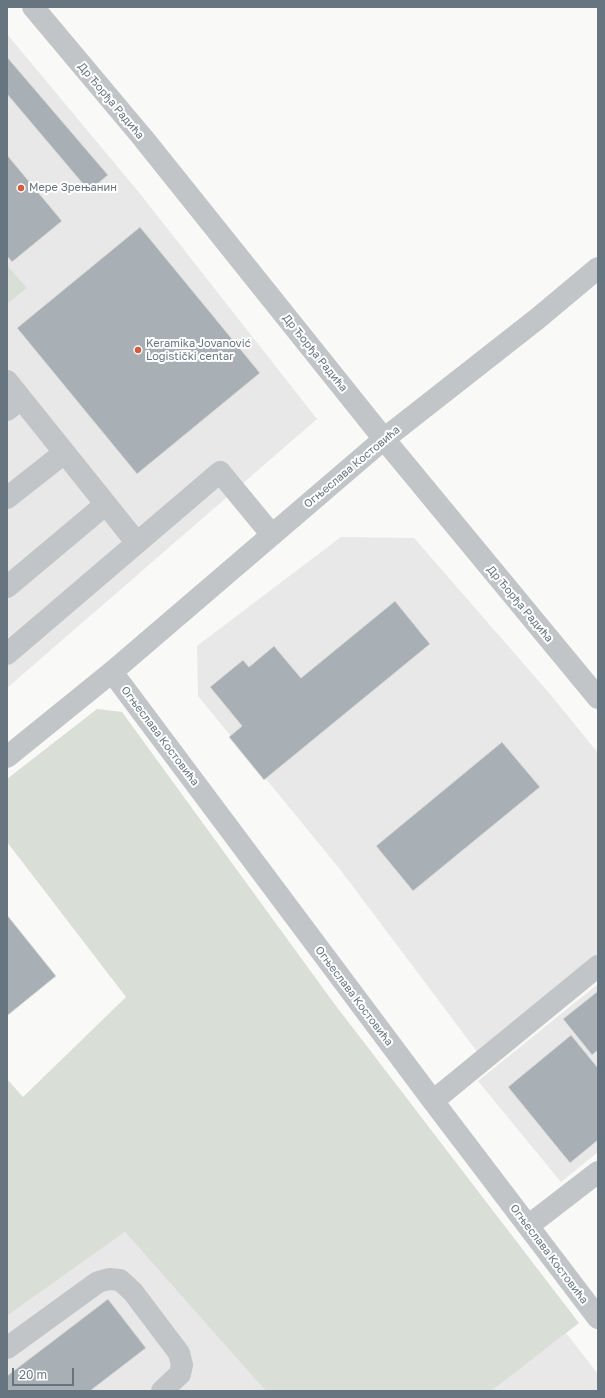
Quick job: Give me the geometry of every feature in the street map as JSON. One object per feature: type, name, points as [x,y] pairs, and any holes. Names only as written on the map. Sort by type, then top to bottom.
[{"type":"street","name":"Др Ђорђа Радића","points":[[33,7],[143,138],[384,439],[598,698]]},
{"type":"street","name":"Огњеслава Костовића","points":[[7,757],[112,672],[384,439],[598,268]]},
{"type":"street","points":[[7,381],[14,404],[64,453],[137,543]]},
{"type":"street","points":[[7,498],[64,453]]},
{"type":"street","points":[[7,654],[220,472],[272,535]]},
{"type":"street","points":[[7,587],[106,504]]},
{"type":"street","name":"Огњеслава Костовића","points":[[112,672],[433,1101],[598,1318]]},
{"type":"street","points":[[433,1101],[598,966]]},
{"type":"street","points":[[528,1226],[598,1172]]},
{"type":"street","points":[[7,1348],[98,1282],[109,1279],[120,1280],[133,1292],[179,1352],[182,1365],[180,1374],[162,1391]]},
{"type":"shaded area","points":[[7,34],[141,195],[317,419],[7,688],[7,304],[27,288],[7,265]]},
{"type":"shaded area","points":[[7,265],[27,288],[7,304]]},
{"type":"shaded area","points":[[341,537],[414,538],[550,694],[598,753],[598,955],[478,1053],[339,868],[198,696],[197,646]]},
{"type":"shaded area","points":[[97,709],[122,712],[333,1002],[579,1323],[491,1391],[266,1391],[125,1232],[7,1316],[7,1079],[23,1097],[126,997],[7,842],[7,779]]},
{"type":"shaded area","points":[[598,984],[598,1152],[561,1182],[478,1081]]},
{"type":"shaded area","points":[[125,1232],[266,1391],[7,1391],[7,1316]]},
{"type":"shaded area","points":[[566,1333],[598,1374],[598,1391],[490,1391]]},
{"type":"building","points":[[7,57],[108,175],[89,191],[7,94]]},
{"type":"building","name":"Мере Зрењанин","points":[[7,155],[62,221],[12,262],[7,256]]},
{"type":"building","name":"Keramika Jovanović Logistički centar","points":[[140,227],[260,373],[137,474],[17,328]]},
{"type":"building","points":[[395,601],[430,644],[264,780],[229,737],[242,726],[210,687],[243,660],[249,667],[274,646],[301,678]]},
{"type":"building","points":[[502,742],[540,787],[413,891],[376,846]]},
{"type":"building","points":[[7,915],[56,976],[8,1015],[7,1014]]},
{"type":"building","points":[[598,991],[598,1050],[592,1055],[563,1019]]},
{"type":"building","points":[[571,1035],[598,1068],[598,1140],[570,1163],[508,1087]]},
{"type":"building","points":[[108,1299],[146,1348],[90,1391],[7,1391],[7,1376]]},
{"type":"place","name":"Мере Зрењанин","points":[[21,188]]},
{"type":"place","name":"Keramika Jovanović Logistički centar","points":[[138,350]]}]
